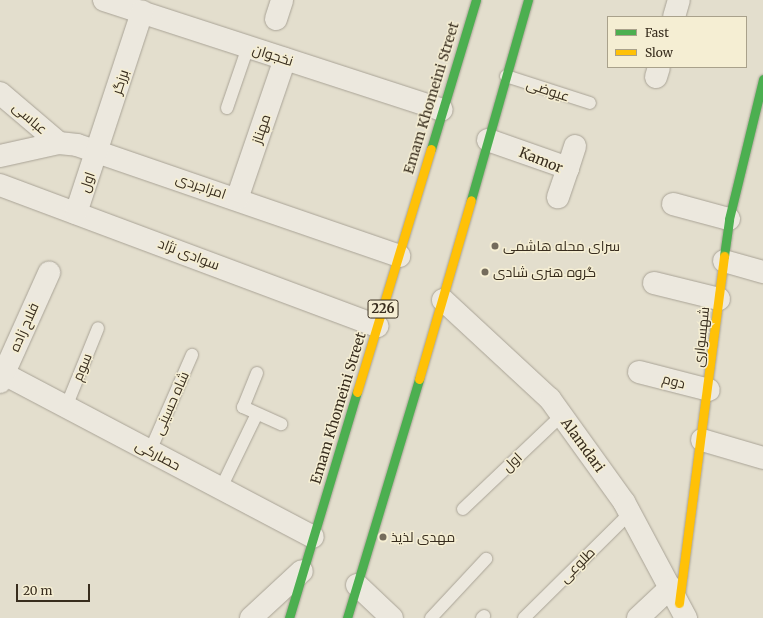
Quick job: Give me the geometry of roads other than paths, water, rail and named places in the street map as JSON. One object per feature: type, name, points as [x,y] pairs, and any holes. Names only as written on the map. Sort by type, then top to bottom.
[{"type":"main road","name":"Emam Khomeini Street","points":[[289,618],[302,570],[476,0]]},
{"type":"main road","points":[[347,618],[443,300],[528,0]]},
{"type":"main road","name":"شهسواری","points":[[678,603],[709,390],[729,219],[763,79]]},
{"type":"street","name":"نخجوان","points":[[104,0],[140,8],[248,47],[442,110]]},
{"type":"street","points":[[674,16],[679,0]]},
{"type":"street","name":"برزگر","points":[[98,151],[140,8]]},
{"type":"street","name":"مهناز","points":[[237,199],[285,59]]},
{"type":"street","name":"عباسی","points":[[0,93],[59,143]]},
{"type":"street","name":"Kamor","points":[[488,140],[568,168],[558,197]]},
{"type":"street","name":"امزاجردی","points":[[0,156],[59,143],[98,151],[399,256]]},
{"type":"street","points":[[568,168],[575,146]]},
{"type":"street","name":"اول","points":[[76,213],[98,151]]},
{"type":"street","name":"سوادی نژاد","points":[[0,185],[377,326]]},
{"type":"street","points":[[673,204],[729,219]]},
{"type":"street","points":[[724,261],[763,272]]},
{"type":"street","name":"فلاح زاده","points":[[2,378],[49,273]]},
{"type":"street","points":[[654,283],[719,300]]},
{"type":"street","name":"Alamdari","points":[[443,300],[533,382],[562,415],[630,513],[678,603]]},
{"type":"street","name":"دوم","points":[[639,372],[709,390]]},
{"type":"street","name":"حصارکی","points":[[2,378],[66,406],[313,537]]},
{"type":"street","points":[[702,440],[763,458]]},
{"type":"street","points":[[251,618],[302,570]]},
{"type":"street","points":[[357,585],[392,618]]},
{"type":"street","points":[[638,618],[678,603]]},
{"type":"lane","points":[[228,108],[248,47]]},
{"type":"lane","name":"عیوضی","points":[[506,76],[590,103]]},
{"type":"lane","name":"سوم","points":[[66,406],[98,328]]},
{"type":"lane","name":"شاه حسینی","points":[[150,451],[192,355]]},
{"type":"lane","points":[[257,374],[243,406],[257,414],[282,424]]},
{"type":"lane","points":[[222,488],[257,414]]},
{"type":"lane","name":"اول","points":[[463,509],[562,415]]},
{"type":"lane","name":"طلوعی","points":[[524,618],[630,513]]},
{"type":"lane","points":[[431,618],[486,560]]},
{"type":"place","name":"سرای محله هاشمی","points":[[495,246]]},
{"type":"place","name":"گروه هنری شادی","points":[[485,272]]},
{"type":"place","name":"مهدی لذیذ","points":[[383,537]]}]
